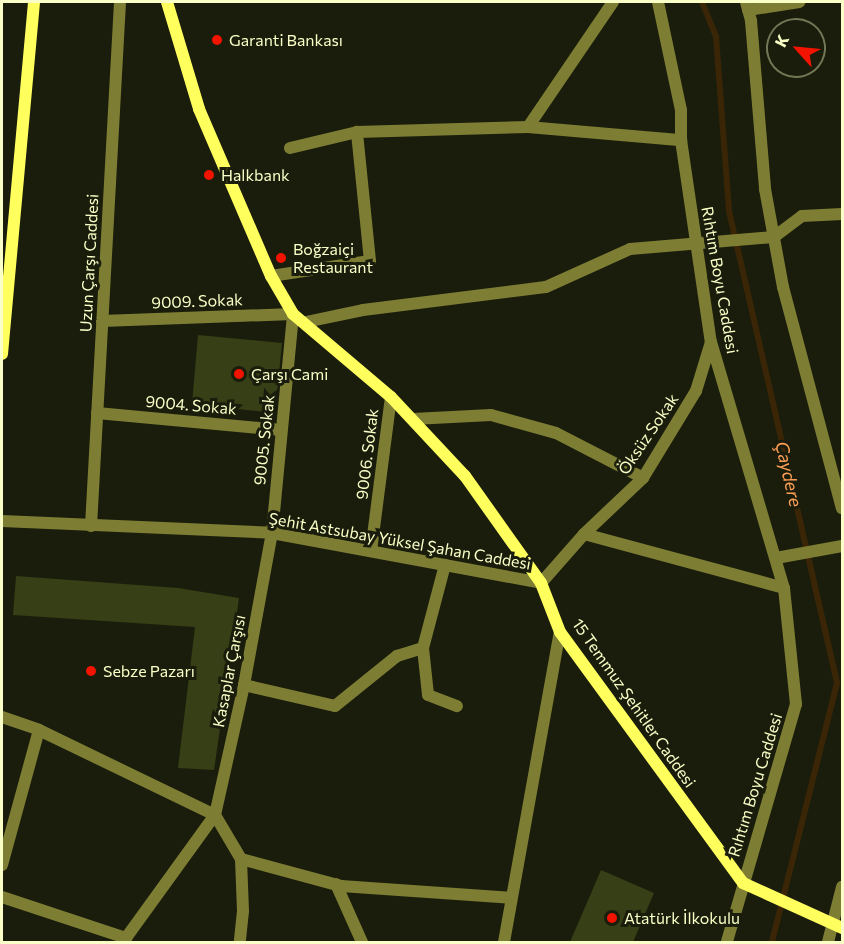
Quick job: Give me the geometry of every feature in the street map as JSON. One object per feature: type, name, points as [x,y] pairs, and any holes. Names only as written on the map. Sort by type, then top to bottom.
[{"type":"main road","points":[[2,354],[34,2]]},
{"type":"main road","name":"15 Temmuz Şehitler Caddesi","points":[[166,2],[199,109],[271,276],[293,314],[306,322],[391,397],[465,476],[541,584],[560,632],[743,883],[838,926]]},
{"type":"street","name":"Uzun Çarşı Caddesi","points":[[92,526],[120,2]]},
{"type":"street","points":[[528,127],[613,2]]},
{"type":"street","name":"Rıhtım Boyu Caddesi","points":[[658,2],[681,110],[681,140],[711,342],[784,588],[796,704],[727,942]]},
{"type":"street","points":[[799,2],[747,5],[765,189],[774,237],[803,371],[843,508]]},
{"type":"street","points":[[290,148],[357,132],[528,127],[681,140]]},
{"type":"street","points":[[271,276],[370,261],[357,132]]},
{"type":"street","points":[[306,322],[363,310],[546,287],[630,249],[774,237],[802,216],[843,214]]},
{"type":"street","name":"9009. Sokak","points":[[102,321],[293,314]]},
{"type":"street","name":"9005. Sokak","points":[[272,533],[293,314]]},
{"type":"street","name":"Öksüz Sokak","points":[[541,584],[584,534],[643,478],[696,392],[711,342]]},
{"type":"street","name":"9006. Sokak","points":[[371,551],[391,397]]},
{"type":"street","name":"9004. Sokak","points":[[97,413],[281,430]]},
{"type":"street","points":[[413,419],[491,415],[556,433],[643,478]]},
{"type":"street","name":"Şehit Astsubay Yüksel Şahan Caddesi","points":[[2,521],[272,533],[541,584]]},
{"type":"street","name":"Kasaplar Çarşısı","points":[[215,815],[244,685],[272,533]]},
{"type":"street","points":[[584,534],[784,588]]},
{"type":"street","points":[[776,558],[843,546]]},
{"type":"street","points":[[445,565],[423,648],[428,695],[457,706]]},
{"type":"street","points":[[504,942],[560,632]]},
{"type":"street","points":[[244,685],[335,706],[397,656],[423,648]]},
{"type":"street","points":[[2,717],[39,730],[215,815],[241,859],[243,911],[240,942]]},
{"type":"street","points":[[2,865],[39,730]]},
{"type":"street","points":[[2,897],[125,940],[215,815]]},
{"type":"street","points":[[241,859],[336,884],[511,898]]},
{"type":"street","points":[[336,884],[362,942]]},
{"type":"street","points":[[828,942],[838,926],[843,887]]},
{"type":"building","name":"Çarşı Cami","points":[[198,335],[282,343],[275,413],[192,404]]},
{"type":"building","points":[[16,576],[178,588],[239,598],[214,770],[178,768],[195,627],[13,615]]},
{"type":"building","name":"Atatürk İlkokulu","points":[[601,870],[654,893],[633,942],[570,942]]},
{"type":"waterway","name":"Çaydere","points":[[702,2],[716,37],[729,211],[837,683],[772,942]]},
{"type":"place","name":"Garanti Bankası","points":[[217,40]]},
{"type":"place","name":"Halkbank","points":[[209,175]]},
{"type":"place","name":"Boğzaiçi Restaurant","points":[[281,258]]},
{"type":"place","name":"Çarşı Cami","points":[[239,374]]},
{"type":"place","name":"Sebze Pazarı","points":[[91,671]]},
{"type":"place","name":"Atatürk İlkokulu","points":[[612,918]]}]
